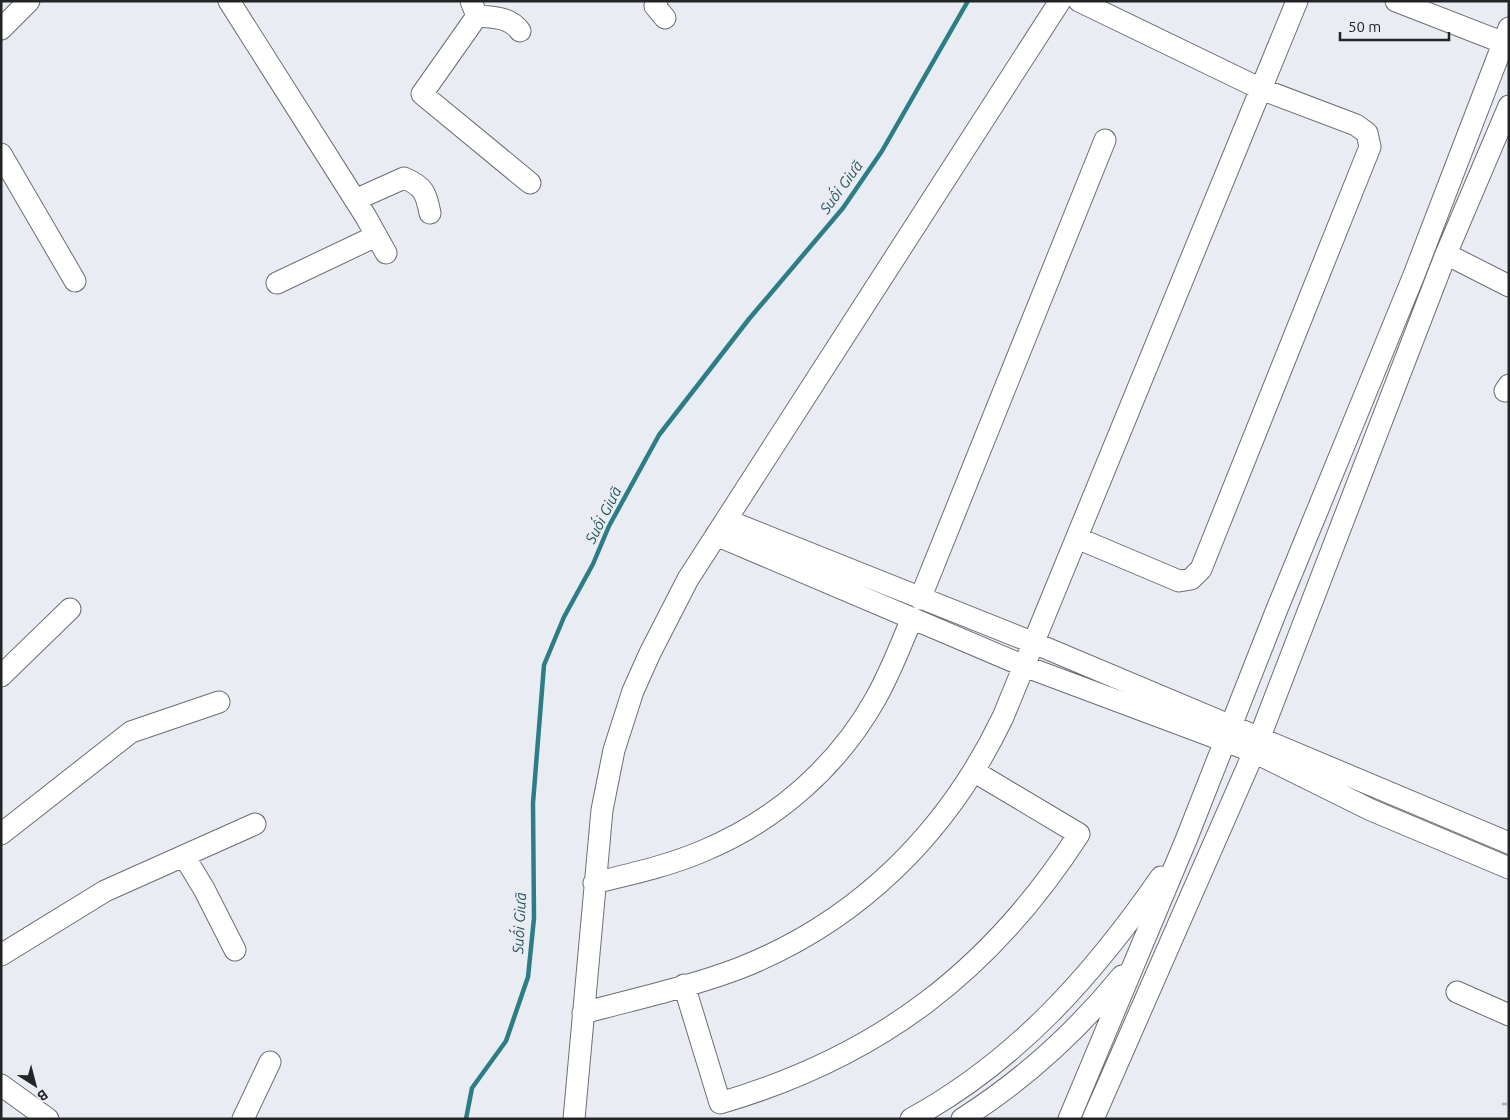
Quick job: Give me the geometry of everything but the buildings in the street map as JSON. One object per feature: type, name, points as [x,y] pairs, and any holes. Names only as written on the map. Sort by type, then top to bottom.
[{"type":"street","points":[[1,29],[28,1]]},
{"type":"street","points":[[228,1],[381,244],[276,283]]},
{"type":"street","points":[[574,1119],[594,883],[607,780],[623,720],[636,684],[668,616],[721,527],[1060,1]]},
{"type":"street","points":[[1077,538],[1178,581],[1191,579],[1201,569],[1370,147],[1367,134],[1356,125],[1261,89],[1080,1]]},
{"type":"street","points":[[583,1013],[712,978],[766,957],[792,944],[841,915],[907,859],[944,816],[975,772],[1003,717],[1298,1]]},
{"type":"street","points":[[1069,1119],[1186,840],[1507,39],[1396,1]]},
{"type":"street","points":[[520,30],[516,25],[501,18],[474,9],[422,94],[530,183]]},
{"type":"street","points":[[1093,1119],[1256,744],[1446,254],[1509,106]]},
{"type":"street","points":[[920,599],[1105,140]]},
{"type":"street","points":[[1,154],[75,282]]},
{"type":"street","points":[[355,200],[404,178],[419,185],[427,197],[430,212]]},
{"type":"street","points":[[1446,254],[1509,286]]},
{"type":"street","points":[[721,527],[920,599],[1034,643],[1228,733]]},
{"type":"street","points":[[721,527],[912,618],[1024,666],[1228,733],[1509,843]]},
{"type":"street","points":[[5,665],[70,609]]},
{"type":"street","points":[[594,883],[678,861],[704,851],[753,826],[798,792],[833,758],[863,719],[887,676],[912,618]]},
{"type":"street","points":[[1,834],[131,732],[219,702]]},
{"type":"street","points":[[1256,744],[1371,810],[1509,868]]},
{"type":"street","points":[[684,985],[720,1103],[752,1094],[813,1071],[871,1040],[926,1004],[999,939],[1042,888],[1079,834],[975,772]]},
{"type":"street","points":[[1,956],[106,891],[255,824]]},
{"type":"street","points":[[910,1119],[985,1070],[1016,1046],[1073,991],[1124,930],[1186,840]]},
{"type":"street","points":[[184,856],[204,889],[235,950]]},
{"type":"street","points":[[962,1119],[1020,1076],[1064,1038],[1093,1009],[1136,958]]},
{"type":"street","points":[[1457,992],[1509,1015]]},
{"type":"street","points":[[243,1119],[270,1062]]},
{"type":"street","points":[[1,1085],[48,1119]]},
{"type":"path","points":[[1502,1104],[1509,1104]]},
{"type":"waterway","name":"Suối Giữa","points":[[466,1119],[472,1088],[506,1041],[528,977],[534,918],[533,803],[544,665],[564,617],[593,564],[609,526],[659,435],[749,319],[843,208],[882,151],[968,1]]}]
